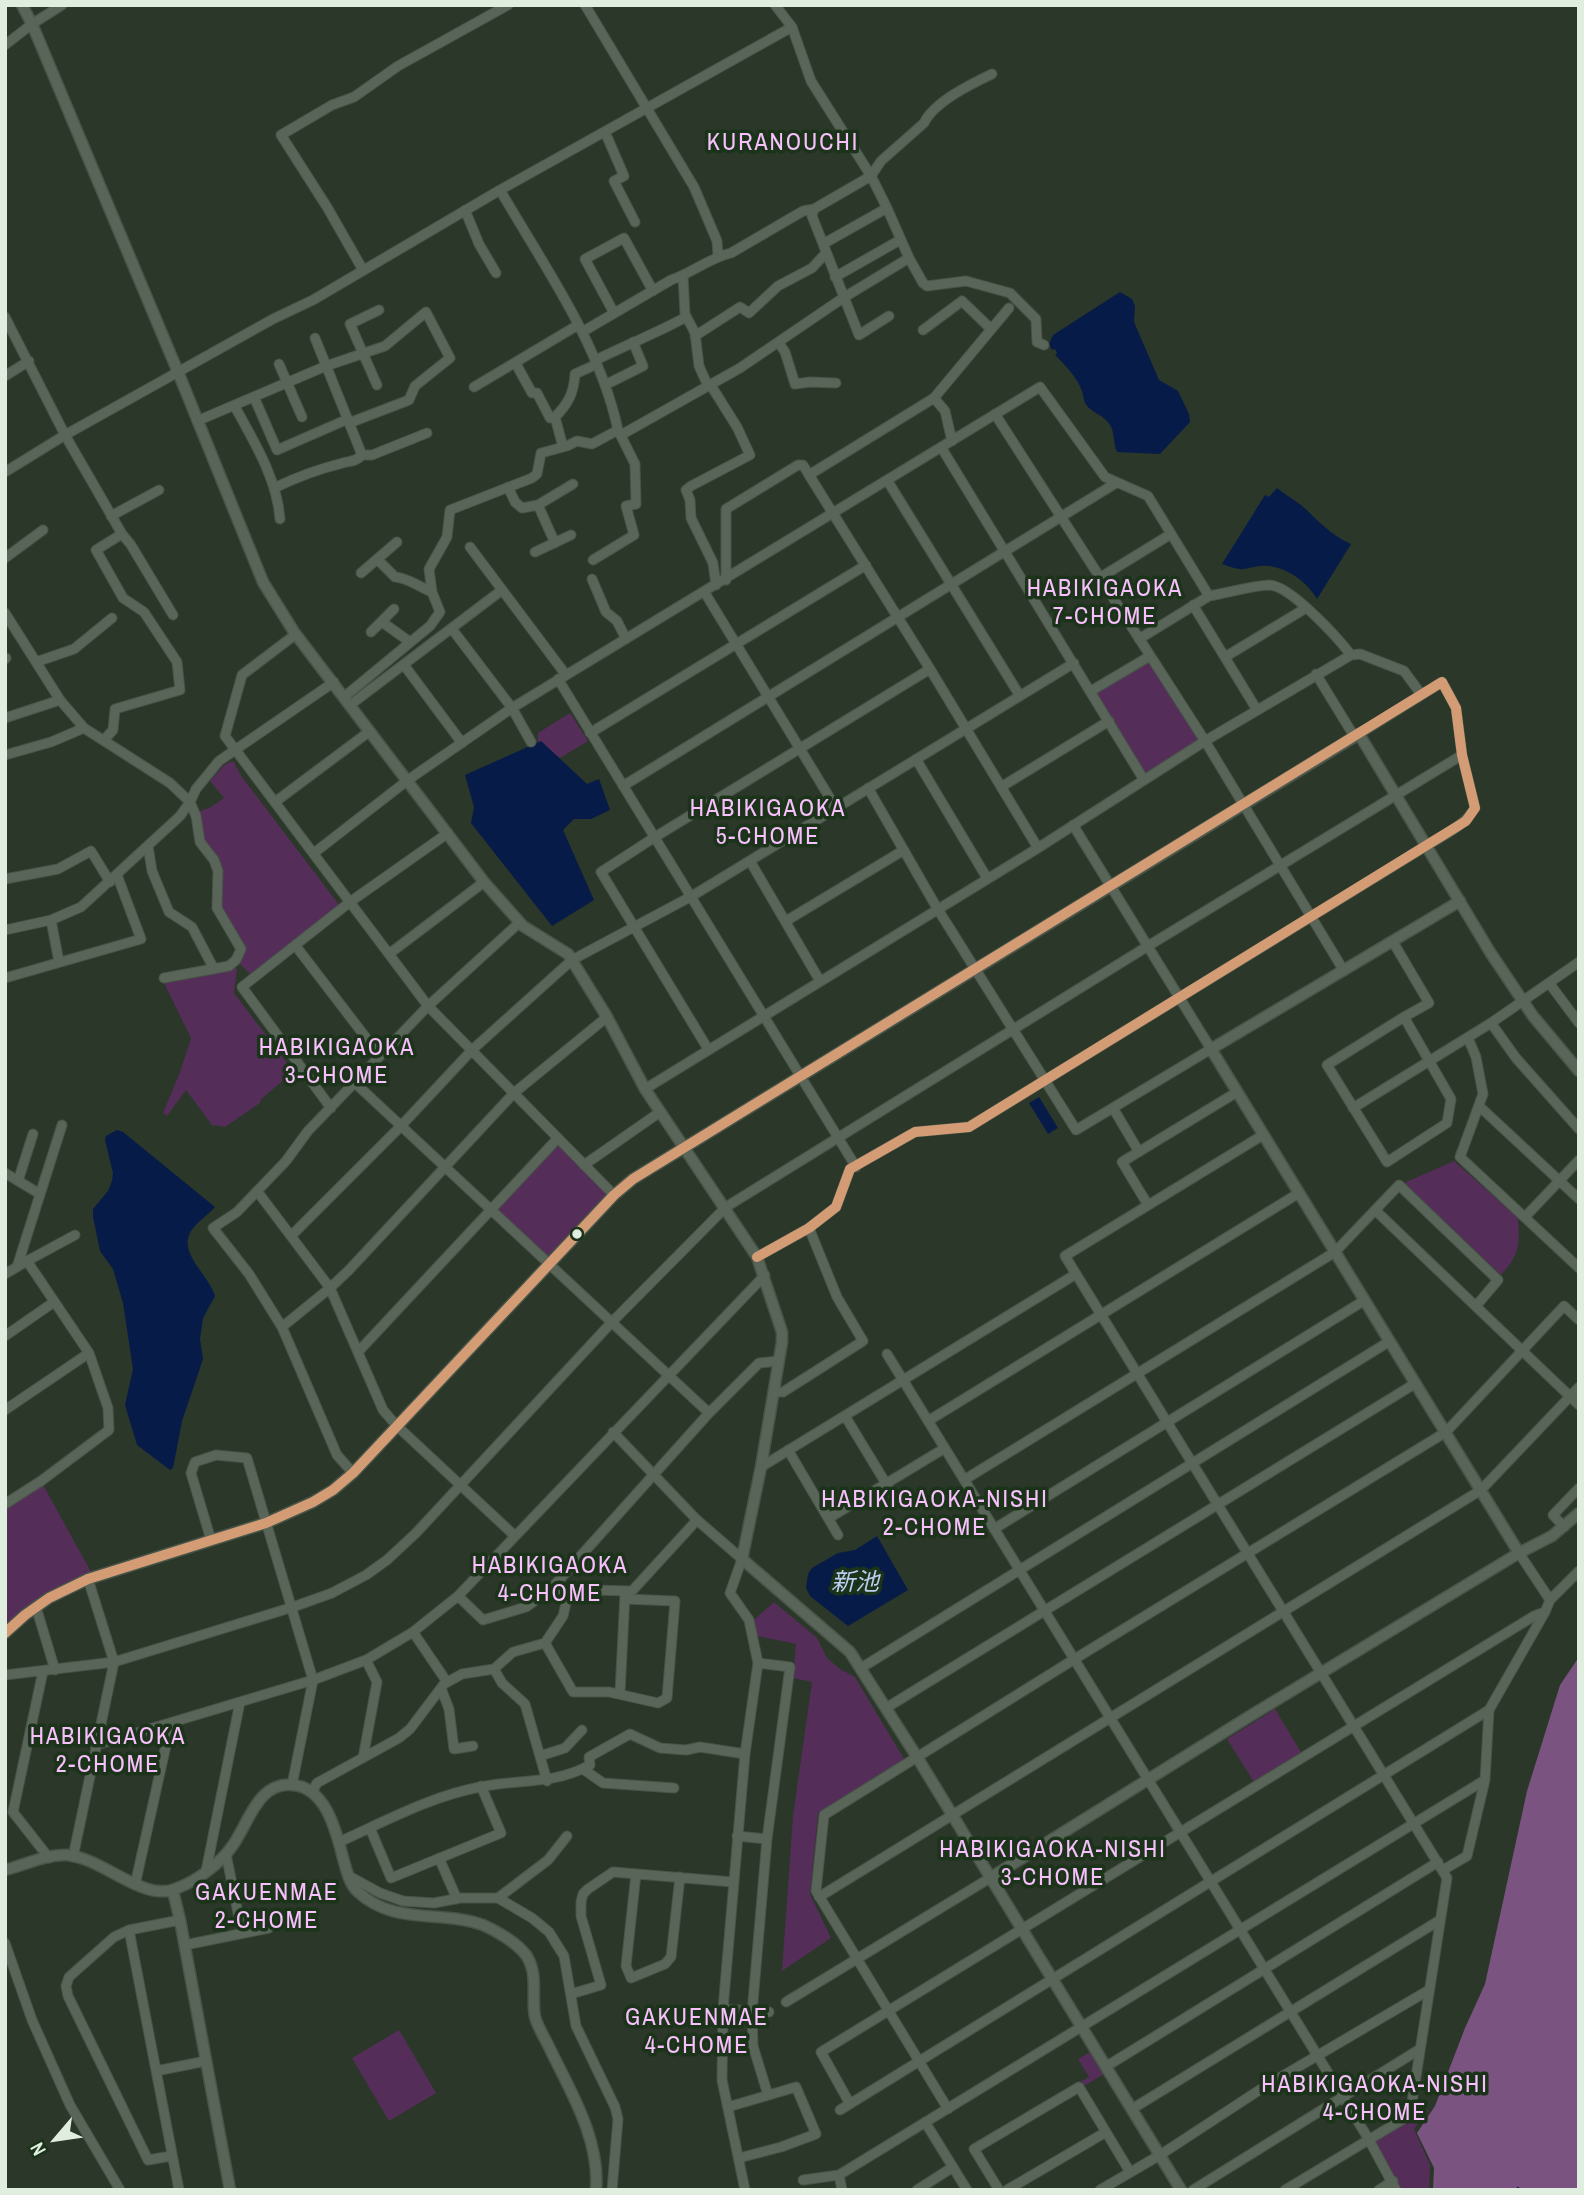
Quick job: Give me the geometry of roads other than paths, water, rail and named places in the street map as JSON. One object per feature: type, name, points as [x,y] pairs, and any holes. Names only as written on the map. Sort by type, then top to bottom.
[{"type":"street","points":[[22,5],[178,372],[263,582],[296,634],[484,882],[520,922],[556,945],[572,960],[607,1017],[645,1089],[726,1207],[757,1256],[765,1275],[782,1332],[779,1361],[742,1559],[730,1593],[749,1620],[758,1663],[745,1754],[723,2009],[722,2080],[746,2190]]},
{"type":"street","points":[[5,45],[62,5]]},
{"type":"street","points":[[363,270],[281,135],[332,105],[354,97],[398,66],[508,5]]},
{"type":"street","points":[[586,5],[694,187],[717,241],[718,256]]},
{"type":"street","points":[[775,5],[792,27],[811,81],[871,176],[923,283],[927,286],[966,281],[1010,293],[1036,319],[1037,342],[1044,345]]},
{"type":"street","points":[[5,472],[65,435],[273,319],[313,300],[500,190],[792,27]]},
{"type":"street","points":[[474,387],[516,364],[543,344],[614,313],[718,256],[731,253],[803,211],[814,209],[871,176],[881,161],[939,106],[963,89],[992,74]]},
{"type":"street","points":[[605,132],[624,176],[614,181],[635,222]]},
{"type":"street","points":[[500,190],[580,328],[605,384],[619,432],[635,464],[636,504],[626,506],[634,535],[593,560]]},
{"type":"street","points":[[695,336],[740,307],[749,313],[778,286],[812,268],[824,248],[887,208]]},
{"type":"street","points":[[814,209],[812,216],[859,335],[890,316]]},
{"type":"street","points":[[465,210],[496,273]]},
{"type":"street","points":[[614,313],[585,259],[624,238],[653,290]]},
{"type":"street","points":[[835,277],[900,240]]},
{"type":"street","points":[[347,701],[430,626],[440,612],[432,592],[429,569],[447,537],[450,510],[532,478],[537,474],[541,453],[577,441],[592,444],[740,368],[909,258]]},
{"type":"street","points":[[683,276],[687,317],[695,336],[699,366],[737,427],[750,455],[686,490],[690,500],[691,518],[713,563],[716,586]]},
{"type":"street","points":[[923,330],[962,301],[991,329]]},
{"type":"street","points":[[809,475],[934,398],[1009,308]]},
{"type":"street","points":[[377,385],[350,324],[379,310]]},
{"type":"street","points":[[197,421],[326,366],[385,346],[426,312],[450,358],[415,386],[409,400],[277,450],[254,397]]},
{"type":"street","points":[[5,317],[65,435],[111,516],[173,615]]},
{"type":"street","points":[[516,364],[531,393],[537,393],[550,418],[555,417],[571,397],[575,374],[633,342],[652,336],[687,317]]},
{"type":"street","points":[[315,338],[362,454]]},
{"type":"street","points":[[605,384],[643,366],[633,342]]},
{"type":"street","points":[[779,342],[795,384],[836,383]]},
{"type":"street","points":[[5,376],[29,361]]},
{"type":"street","points":[[279,364],[302,417]]},
{"type":"street","points":[[314,853],[408,780],[512,708],[1040,387],[1105,477],[1148,496],[1209,596]]},
{"type":"street","points":[[934,398],[945,411],[952,440]]},
{"type":"street","points":[[234,405],[253,439],[274,488],[280,519]]},
{"type":"street","points":[[995,414],[1205,741],[1344,971]]},
{"type":"street","points":[[555,417],[563,447]]},
{"type":"street","points":[[362,454],[372,456],[427,433]]},
{"type":"street","points":[[941,447],[1144,780]]},
{"type":"street","points":[[274,488],[321,468],[358,460],[362,454]]},
{"type":"street","points":[[726,580],[726,509],[798,465],[803,465],[1038,848]]},
{"type":"street","points":[[887,480],[1020,696]]},
{"type":"street","points":[[623,786],[1116,483]]},
{"type":"street","points":[[508,487],[515,502],[522,508],[538,505],[573,485]]},
{"type":"street","points":[[111,516],[159,490]]},
{"type":"street","points":[[538,505],[555,543]]},
{"type":"street","points":[[5,558],[43,530]]},
{"type":"street","points":[[104,740],[113,730],[115,709],[180,690],[177,662],[144,612],[123,598],[96,550],[122,534]]},
{"type":"street","points":[[1101,577],[1171,534]]},
{"type":"street","points":[[535,552],[571,535]]},
{"type":"street","points":[[361,573],[397,542]]},
{"type":"street","points":[[470,547],[562,677],[590,733],[856,1167]]},
{"type":"street","points":[[378,559],[395,577],[405,577],[432,592]]},
{"type":"street","points":[[590,733],[866,565]]},
{"type":"street","points":[[592,579],[606,612],[617,621],[626,639]]},
{"type":"street","points":[[1139,639],[1209,596],[1272,585],[1306,608],[1334,633],[1351,655]]},
{"type":"street","points":[[347,701],[404,665],[502,590]]},
{"type":"street","points":[[705,593],[836,808]]},
{"type":"street","points":[[1193,605],[1257,709]]},
{"type":"street","points":[[1225,657],[1306,608]]},
{"type":"street","points":[[371,632],[394,609]]},
{"type":"street","points":[[5,613],[60,700],[84,728],[170,783],[190,802],[196,816],[200,842],[214,860],[218,871],[217,908],[241,949],[236,960],[229,965],[164,978]]},
{"type":"street","points":[[36,662],[74,649],[112,618]]},
{"type":"street","points":[[382,622],[410,642]]},
{"type":"street","points":[[452,629],[512,708],[531,742]]},
{"type":"street","points":[[296,634],[242,675],[225,736],[428,1006],[614,1195]]},
{"type":"street","points":[[645,1089],[1038,848],[1257,709],[1351,655],[1360,654],[1404,671],[1421,694]]},
{"type":"street","points":[[1091,691],[1150,656]]},
{"type":"street","points":[[291,1236],[472,1050],[572,960],[692,896],[1074,663]]},
{"type":"street","points":[[404,665],[462,743]]},
{"type":"street","points":[[708,1049],[601,872],[930,669]]},
{"type":"street","points":[[1316,674],[1395,795],[1523,1002],[1579,1071]]},
{"type":"street","points":[[5,930],[51,920],[81,907],[180,816],[196,789],[219,761],[334,682]]},
{"type":"street","points":[[5,1633],[36,1607],[88,1579],[266,1523],[333,1490],[353,1473],[614,1195],[633,1180],[1442,682],[1456,708],[1462,755],[1475,808],[1466,821],[969,1127],[915,1132],[850,1169],[836,1207],[808,1227],[757,1256]]},
{"type":"street","points":[[5,718],[60,700]]},
{"type":"street","points":[[1001,787],[1109,721]]},
{"type":"street","points":[[5,755],[51,742],[84,728]]},
{"type":"street","points":[[275,802],[370,731]]},
{"type":"street","points":[[5,1675],[114,1662],[293,1607],[332,1593],[366,1575],[416,1533],[611,1323],[726,1207],[1462,755]]},
{"type":"street","points":[[916,759],[987,878]]},
{"type":"street","points":[[868,789],[937,908],[1076,1130],[1460,901]]},
{"type":"street","points":[[1073,825],[1550,1600]]},
{"type":"street","points":[[331,1108],[242,986],[350,902],[448,833]]},
{"type":"street","points":[[148,846],[152,871],[169,912],[192,927],[214,969]]},
{"type":"street","points":[[786,921],[904,850]]},
{"type":"street","points":[[5,880],[58,869],[91,851],[113,879],[141,939],[5,978]]},
{"type":"street","points":[[750,861],[820,981]]},
{"type":"street","points":[[389,954],[484,882]]},
{"type":"street","points":[[51,920],[59,962]]},
{"type":"street","points":[[353,1473],[337,1455],[282,1326],[249,1274],[213,1228],[237,1212],[286,1161],[308,1131],[428,1006],[520,922]]},
{"type":"street","points":[[1392,942],[1429,1003],[1404,1017],[1327,1065],[1387,1162],[1447,1123],[1451,1100],[1404,1017]]},
{"type":"street","points":[[295,945],[380,1056]]},
{"type":"street","points":[[1353,1108],[1468,1038],[1579,962]]},
{"type":"street","points":[[1549,983],[1579,1023]]},
{"type":"street","points":[[282,1326],[330,1289],[514,1093],[607,1017]]},
{"type":"street","points":[[1491,1023],[1516,1058],[1579,1129]]},
{"type":"street","points":[[1468,1038],[1476,1056],[1483,1094],[1460,1157],[1579,1268]]},
{"type":"street","points":[[355,1083],[709,1413]]},
{"type":"street","points":[[1148,1205],[1122,1162],[1237,1092]]},
{"type":"street","points":[[1479,1106],[1579,1199]]},
{"type":"street","points":[[1113,1108],[1139,1152]]},
{"type":"street","points":[[584,1165],[660,1112]]},
{"type":"street","points":[[17,1267],[62,1125]]},
{"type":"street","points":[[18,1181],[33,1134]]},
{"type":"street","points":[[1263,1135],[1065,1256],[1447,1878],[1410,2115],[1286,2190]]},
{"type":"street","points":[[358,1352],[558,1138]]},
{"type":"street","points":[[1525,1217],[1579,1160]]},
{"type":"street","points":[[5,1173],[40,1194]]},
{"type":"street","points":[[964,1480],[1335,1252],[1399,1185],[1498,1280],[1476,1306]]},
{"type":"street","points":[[257,1191],[330,1289],[383,1410],[515,1536]]},
{"type":"street","points":[[928,1421],[1299,1194]]},
{"type":"street","points":[[1375,1210],[1579,1405]]},
{"type":"street","points":[[774,1392],[783,1392],[863,1340],[837,1297],[808,1227]]},
{"type":"street","points":[[6,1272],[75,1235]]},
{"type":"street","points":[[5,1504],[109,1430],[108,1408],[89,1353],[27,1261]]},
{"type":"street","points":[[761,1466],[1076,1274]]},
{"type":"street","points":[[96,1745],[313,1680],[366,1660],[413,1632],[458,1595],[765,1275]]},
{"type":"street","points":[[994,1529],[1365,1300]]},
{"type":"street","points":[[5,1336],[54,1302]]},
{"type":"street","points":[[948,2109],[816,1891],[824,1815],[1446,1432],[1564,1306],[1579,1320]]},
{"type":"street","points":[[861,1668],[1390,1341]]},
{"type":"street","points":[[5,1410],[89,1353]]},
{"type":"street","points":[[887,1354],[1368,2138],[1394,2186],[1379,2190]]},
{"type":"street","points":[[458,1595],[483,1620],[526,1607],[551,1589],[709,1413],[759,1363],[779,1361]]},
{"type":"street","points":[[886,1707],[1416,1383]]},
{"type":"street","points":[[819,1897],[1481,1490],[1579,1387]]},
{"type":"street","points":[[845,1416],[896,1500]]},
{"type":"street","points":[[613,1432],[697,1520],[850,1652],[1181,2190]]},
{"type":"street","points":[[829,1518],[944,1448]]},
{"type":"street","points":[[788,1450],[838,1535]]},
{"type":"street","points":[[211,1540],[191,1473],[195,1462],[216,1455],[247,1458],[313,1680],[292,1784]]},
{"type":"street","points":[[1563,1527],[1553,1515],[1579,1488]]},
{"type":"street","points":[[786,2001],[1563,1527],[1579,1513]]},
{"type":"street","points":[[625,1595],[632,1591],[697,1520]]},
{"type":"street","points":[[1107,2066],[1263,1969],[1440,1866],[1467,1856],[1485,1780],[1489,1710],[1550,1600],[1579,1571]]},
{"type":"street","points":[[73,1857],[114,1662],[88,1579]]},
{"type":"street","points":[[545,1643],[573,1692],[620,1693],[658,1703],[667,1698],[675,1601],[551,1589]]},
{"type":"street","points":[[312,1792],[317,1783],[399,1738],[410,1729],[444,1685],[462,1674],[494,1669],[513,1652],[545,1643],[563,1616],[569,1590]]},
{"type":"street","points":[[620,1693],[625,1595]]},
{"type":"street","points":[[36,1607],[55,1670]]},
{"type":"street","points":[[850,2104],[821,2052],[1354,1724],[1534,1616],[1545,1612]]},
{"type":"street","points":[[413,1632],[444,1685],[454,1749],[473,1746]]},
{"type":"street","points":[[363,1758],[377,1682],[366,1660]]},
{"type":"street","points":[[758,1663],[790,1667],[767,1839],[752,2012],[753,2046],[768,2095]]},
{"type":"street","points":[[494,1669],[502,1683],[525,1704],[547,1781]]},
{"type":"street","points":[[43,1671],[13,1812],[49,1858]]},
{"type":"street","points":[[206,1871],[240,1702]]},
{"type":"street","points":[[840,2110],[1489,1710]]},
{"type":"street","points":[[135,1885],[171,1723]]},
{"type":"street","points":[[540,1756],[565,1748],[582,1730]]},
{"type":"street","points":[[339,1842],[446,1796],[481,1786],[547,1781],[583,1769],[590,1765],[589,1757],[630,1734],[660,1748],[686,1750],[700,1747],[745,1754]]},
{"type":"street","points":[[583,1769],[603,1783],[674,1788]]},
{"type":"street","points":[[803,2180],[839,2175],[1485,1780]]},
{"type":"street","points":[[5,1870],[66,1855],[102,1866],[149,1890],[173,1891],[206,1871],[226,1854],[258,1802],[269,1790],[292,1784],[312,1792],[326,1808],[354,1889],[367,1900],[417,1917],[482,1925],[504,1937],[525,1955],[533,1972],[536,2018],[588,2129],[596,2190]]},
{"type":"street","points":[[370,1828],[391,1878],[501,1833],[481,1786]]},
{"type":"street","points":[[498,1898],[548,1860],[567,1836]]},
{"type":"street","points":[[737,1836],[767,1839]]},
{"type":"street","points":[[226,1854],[243,1933]]},
{"type":"street","points":[[439,1858],[457,1899]]},
{"type":"street","points":[[571,1994],[601,1985],[581,1916],[583,1894],[613,1872],[733,1882]]},
{"type":"street","points":[[636,1874],[626,1966],[631,1978],[664,1964],[671,1957],[680,1877]]},
{"type":"street","points":[[349,1876],[380,1893],[403,1901],[435,1903],[457,1899],[498,1898],[532,1918],[549,1932],[564,1955],[576,2026],[615,2107],[618,2119],[612,2190]]},
{"type":"street","points":[[173,1891],[230,2190]]},
{"type":"street","points":[[171,2156],[148,2160],[68,1996],[66,1986],[69,1977],[114,1937],[129,1930],[180,1920]]},
{"type":"street","points":[[1132,2109],[1440,1920]]},
{"type":"street","points":[[185,1945],[269,1928]]},
{"type":"street","points":[[129,1930],[179,2190]]},
{"type":"street","points":[[5,1943],[32,2020],[70,2105],[120,2190]]},
{"type":"street","points":[[1100,2190],[1160,2155],[1264,2087],[1429,1990]]},
{"type":"street","points":[[723,2009],[769,2012]]},
{"type":"street","points":[[1193,2190],[1420,2049]]},
{"type":"street","points":[[156,2071],[206,2061]]},
{"type":"street","points":[[728,2108],[796,2087],[816,2134],[739,2158]]},
{"type":"street","points":[[999,2190],[974,2149],[1079,2087],[1130,2172]]},
{"type":"street","points":[[925,2122],[967,2190]]},
{"type":"street","points":[[1007,2190],[1106,2132]]},
{"type":"street","points":[[917,2190],[953,2167]]},
{"type":"street","points":[[839,2175],[842,2190]]},
{"type":"water","points":[[1120,292],[1132,299],[1135,306],[1134,322],[1159,380],[1178,391],[1189,414],[1190,422],[1160,454],[1117,452],[1110,425],[1086,405],[1077,381],[1049,344],[1053,335]]},
{"type":"water","points":[[1277,488],[1331,532],[1351,544],[1317,599],[1302,581],[1282,569],[1264,566],[1239,569],[1222,564],[1265,495],[1269,497]]},
{"type":"water","points":[[541,741],[587,784],[599,779],[610,810],[591,819],[574,819],[563,830],[594,900],[552,926],[471,823],[474,807],[465,775]]},
{"type":"water","points":[[1039,1097],[1058,1128],[1048,1134],[1029,1103]]},
{"type":"water","points":[[117,1130],[123,1132],[215,1207],[193,1228],[188,1239],[191,1256],[215,1296],[203,1318],[200,1339],[203,1359],[182,1421],[173,1468],[170,1470],[137,1445],[125,1405],[133,1369],[123,1303],[113,1269],[100,1251],[93,1217],[93,1209],[108,1191],[112,1181],[106,1136]]},
{"type":"water","name":"新池","points":[[877,1536],[908,1590],[848,1626],[810,1596],[806,1588],[808,1574],[812,1568],[838,1553],[855,1550]]},
{"type":"district","name":"KURANOUCHI","points":[[783,144]]},
{"type":"district","name":"HABIKIGAOKA 7-CHOME","points":[[1105,604]]},
{"type":"district","name":"HABIKIGAOKA 5-CHOME","points":[[768,824]]},
{"type":"district","name":"HABIKIGAOKA 3-CHOME","points":[[337,1063]]},
{"type":"district","name":"HABIKIGAOKA-NISHI 2-CHOME","points":[[935,1515]]},
{"type":"district","name":"HABIKIGAOKA 4-CHOME","points":[[550,1581]]},
{"type":"district","name":"HABIKIGAOKA 2-CHOME","points":[[108,1752]]},
{"type":"district","name":"HABIKIGAOKA-NISHI 3-CHOME","points":[[1053,1865]]},
{"type":"district","name":"GAKUENMAE 2-CHOME","points":[[267,1908]]},
{"type":"district","name":"GAKUENMAE 4-CHOME","points":[[697,2033]]},
{"type":"district","name":"HABIKIGAOKA-NISHI 4-CHOME","points":[[1375,2100]]}]
